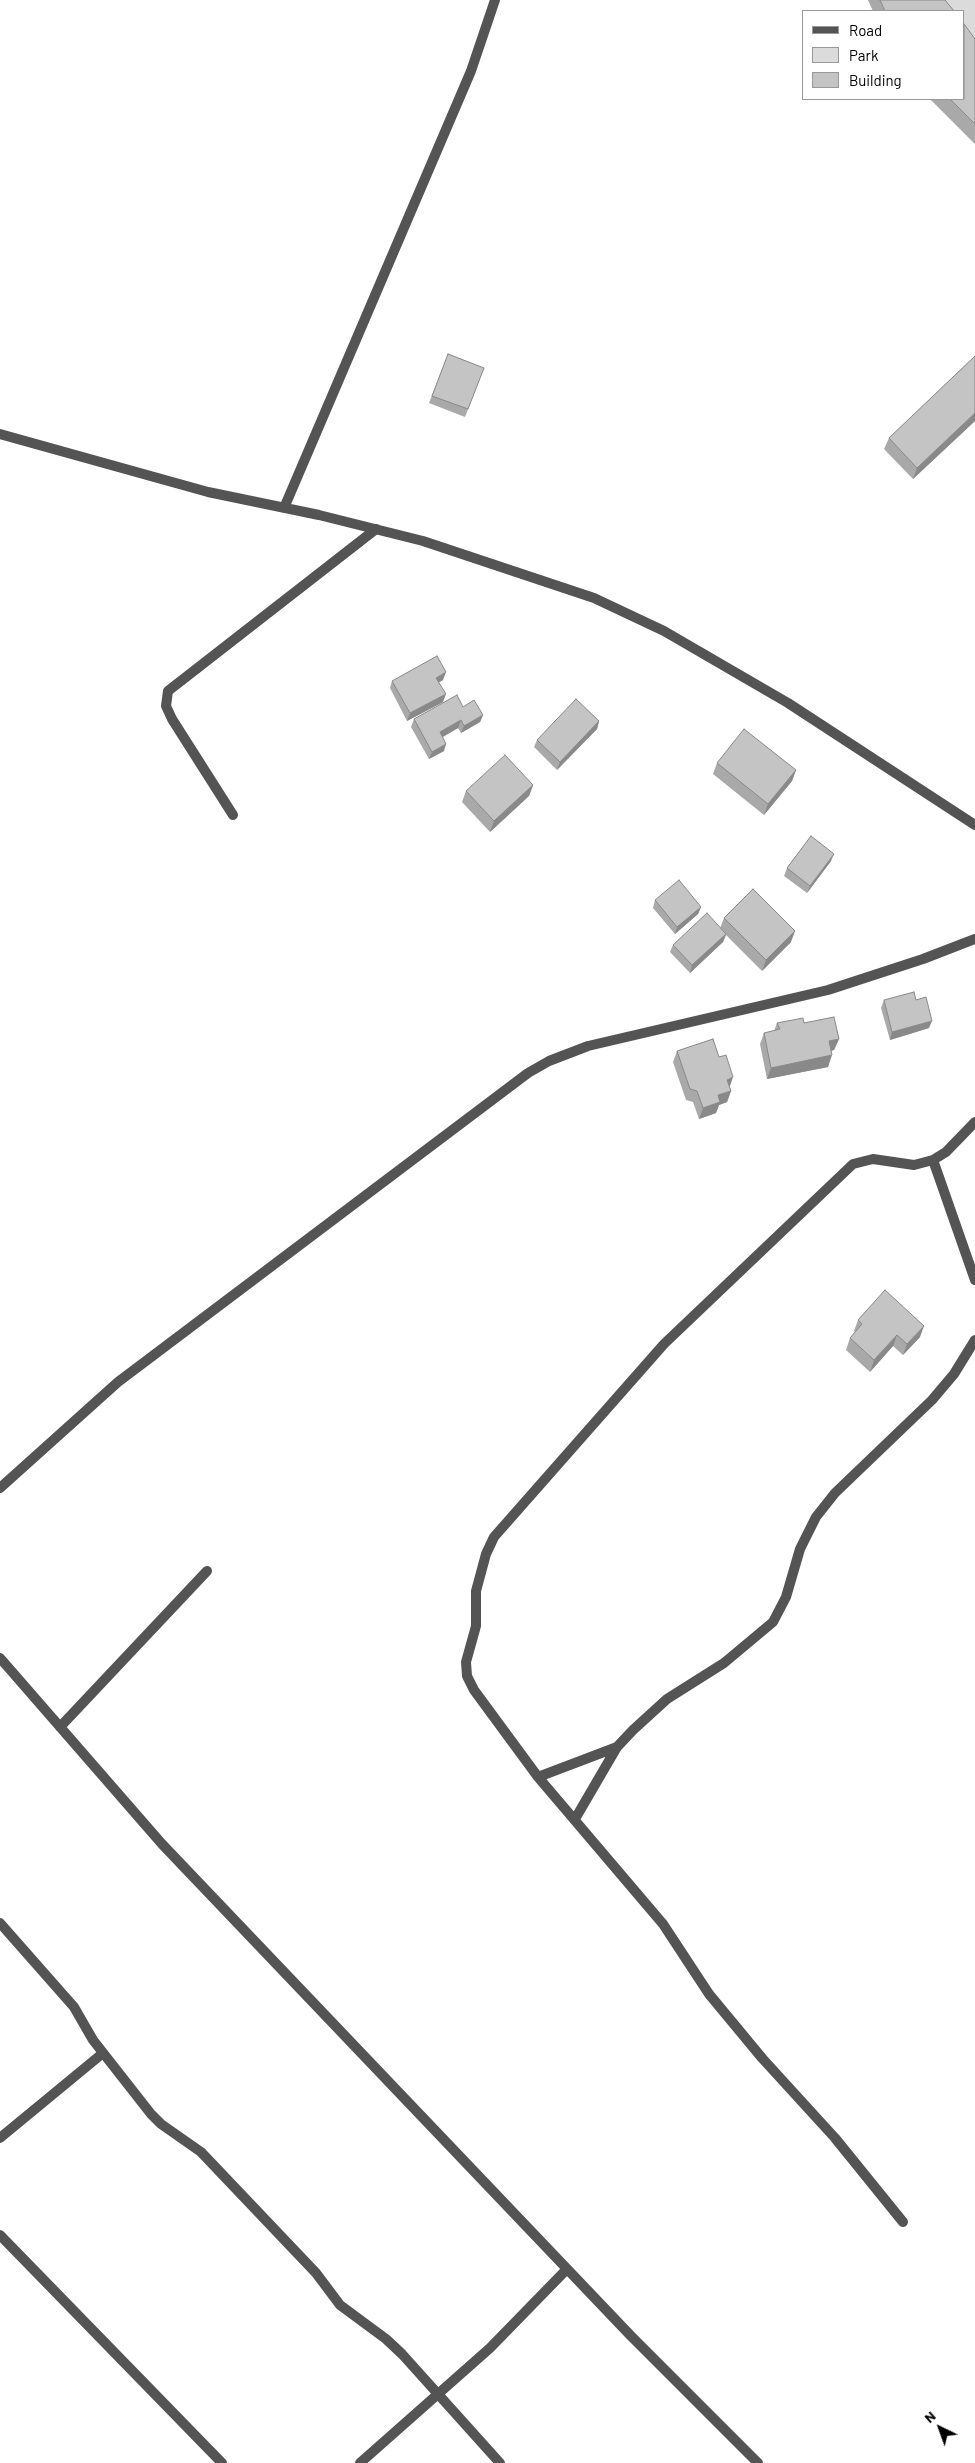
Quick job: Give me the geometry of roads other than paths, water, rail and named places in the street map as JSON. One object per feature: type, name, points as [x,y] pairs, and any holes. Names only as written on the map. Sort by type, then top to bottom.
[{"type":"street","points":[[284,508],[471,71],[495,0]]},
{"type":"street","points":[[0,434],[208,492],[423,541],[594,598],[664,631],[788,703],[975,825]]},
{"type":"street","points":[[233,815],[172,720],[166,706],[168,690],[376,530]]},
{"type":"street","points":[[0,1488],[118,1382],[528,1073],[549,1061],[588,1046],[828,990],[923,959],[975,939]]},
{"type":"street","points":[[903,2222],[835,2138],[762,2058],[709,1994],[663,1924],[538,1777],[474,1690],[467,1676],[466,1662],[476,1626],[476,1590],[486,1554],[494,1537],[664,1344],[846,1169],[862,1160],[873,1159],[914,1165],[933,1160],[946,1152],[975,1122]]},
{"type":"street","points":[[933,1160],[975,1280]]},
{"type":"street","points":[[575,1819],[617,1747],[667,1699],[724,1663],[773,1622],[786,1597],[800,1549],[816,1517],[835,1493],[932,1400],[954,1374],[975,1340]]},
{"type":"street","points":[[60,1727],[207,1571]]},
{"type":"street","points":[[0,1658],[162,1844],[567,2269],[758,2463]]},
{"type":"street","points":[[538,1777],[617,1747]]},
{"type":"street","points":[[0,1923],[74,2007],[103,2053],[151,2114],[201,2152],[316,2272],[340,2305],[386,2338],[500,2463]]},
{"type":"street","points":[[0,2138],[103,2053]]},
{"type":"street","points":[[0,2235],[222,2463]]},
{"type":"street","points":[[360,2463],[490,2348],[567,2269]]}]
